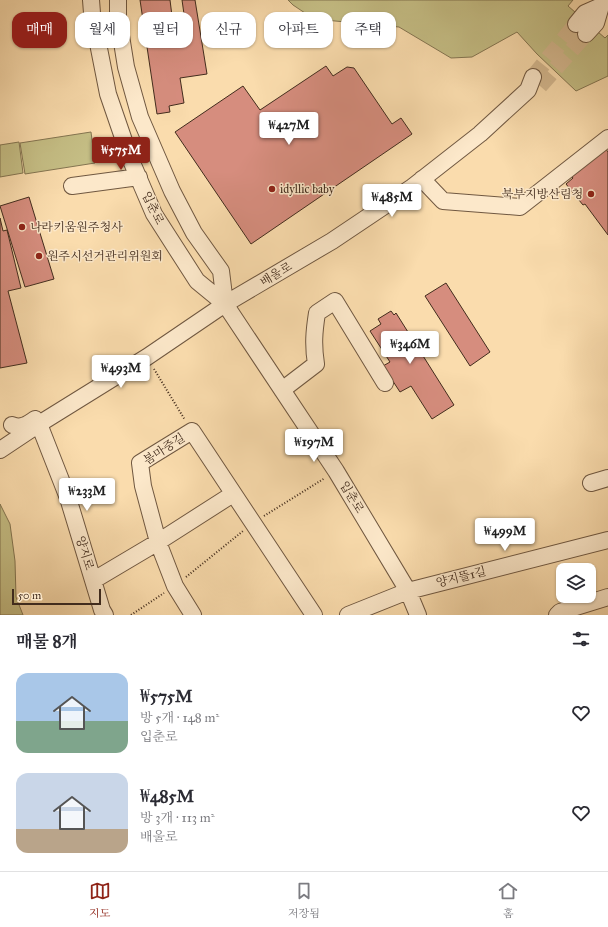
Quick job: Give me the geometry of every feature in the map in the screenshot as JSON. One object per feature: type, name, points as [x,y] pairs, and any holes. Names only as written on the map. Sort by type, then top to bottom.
[{"type":"street","name":"입춘로","points":[[91,0],[92,14],[108,94],[130,158],[154,214],[198,281],[225,304],[336,471],[408,591],[418,615]]},
{"type":"street","name":"입춘로","points":[[118,0],[118,17],[126,68],[140,117],[172,190],[194,233],[221,271],[225,304]]},
{"type":"street","points":[[581,29],[585,13],[603,3]]},
{"type":"street","name":"배울로","points":[[0,450],[38,424],[147,357],[225,304],[332,241],[411,188],[480,134],[533,84]]},
{"type":"street","points":[[422,179],[443,201],[520,207],[608,138]]},
{"type":"street","points":[[72,186],[139,177]]},
{"type":"street","points":[[282,390],[316,364],[314,331],[317,313],[335,301],[385,383]]},
{"type":"street","points":[[21,436],[12,425],[18,427],[26,425],[54,408],[66,407]]},
{"type":"street","name":"양지로","points":[[38,424],[68,498],[102,610],[105,615]]},
{"type":"street","name":"봄마중길","points":[[193,615],[175,586],[158,542],[143,486],[140,462],[192,431],[314,615]]},
{"type":"street","points":[[591,483],[608,478]]},
{"type":"street","points":[[94,580],[158,542],[233,494]]},
{"type":"street","name":"양지뜰1길","points":[[408,591],[608,540]]},
{"type":"street","points":[[348,615],[408,591]]},
{"type":"street","points":[[557,615],[560,612],[587,609],[608,597]]},
{"type":"path","points":[[147,357],[192,431]]},
{"type":"path","points":[[131,615],[175,586],[253,523],[336,471]]},
{"type":"shaded area","points":[[288,0],[573,0],[568,6],[605,38],[608,35],[608,76],[576,91],[537,54],[517,32],[472,57],[451,58],[399,27],[396,27],[396,12],[341,12],[341,22],[333,21],[333,12],[304,12]]},
{"type":"shaded area","points":[[91,132],[95,163],[25,174],[20,143]]},
{"type":"shaded area","points":[[19,142],[23,173],[0,177],[0,145]]},
{"type":"shaded area","points":[[0,504],[10,524],[15,561],[16,597],[23,615],[0,615]]},
{"type":"building","points":[[140,0],[170,0],[172,12],[142,12]]},
{"type":"building","points":[[182,0],[195,0],[201,37],[201,48],[203,48],[207,74],[180,78],[184,103],[169,106],[170,112],[157,114],[147,48],[193,48],[193,12],[184,12]]},
{"type":"building","name":"idyllic baby","points":[[326,66],[333,76],[347,67],[354,68],[392,124],[401,118],[412,134],[251,244],[175,132],[243,86],[260,110]]},
{"type":"building","name":"북부지방산림청","points":[[603,145],[608,152],[608,235],[585,204],[583,205],[566,184],[573,178],[568,172]]},
{"type":"building","points":[[29,197],[54,279],[25,287],[0,206]]},
{"type":"building","points":[[0,218],[3,231],[7,230],[21,288],[8,291],[27,363],[0,368]]},
{"type":"building","points":[[446,283],[490,352],[470,366],[425,296]]},
{"type":"building","points":[[391,311],[394,315],[396,313],[454,405],[432,419],[411,386],[400,392],[383,366],[390,362],[370,331],[381,324],[378,319]]},
{"type":"tunnel","points":[[533,77],[576,24]]},
{"type":"tunnel","points":[[540,86],[586,34]]},
{"type":"place","name":"idyllic baby","points":[[272,189]]},
{"type":"place","name":"북부지방산림청","points":[[591,194]]},
{"type":"place","name":"나라키움원주청사","points":[[22,227]]},
{"type":"place","name":"원주시선거관리위원회","points":[[39,256]]}]
